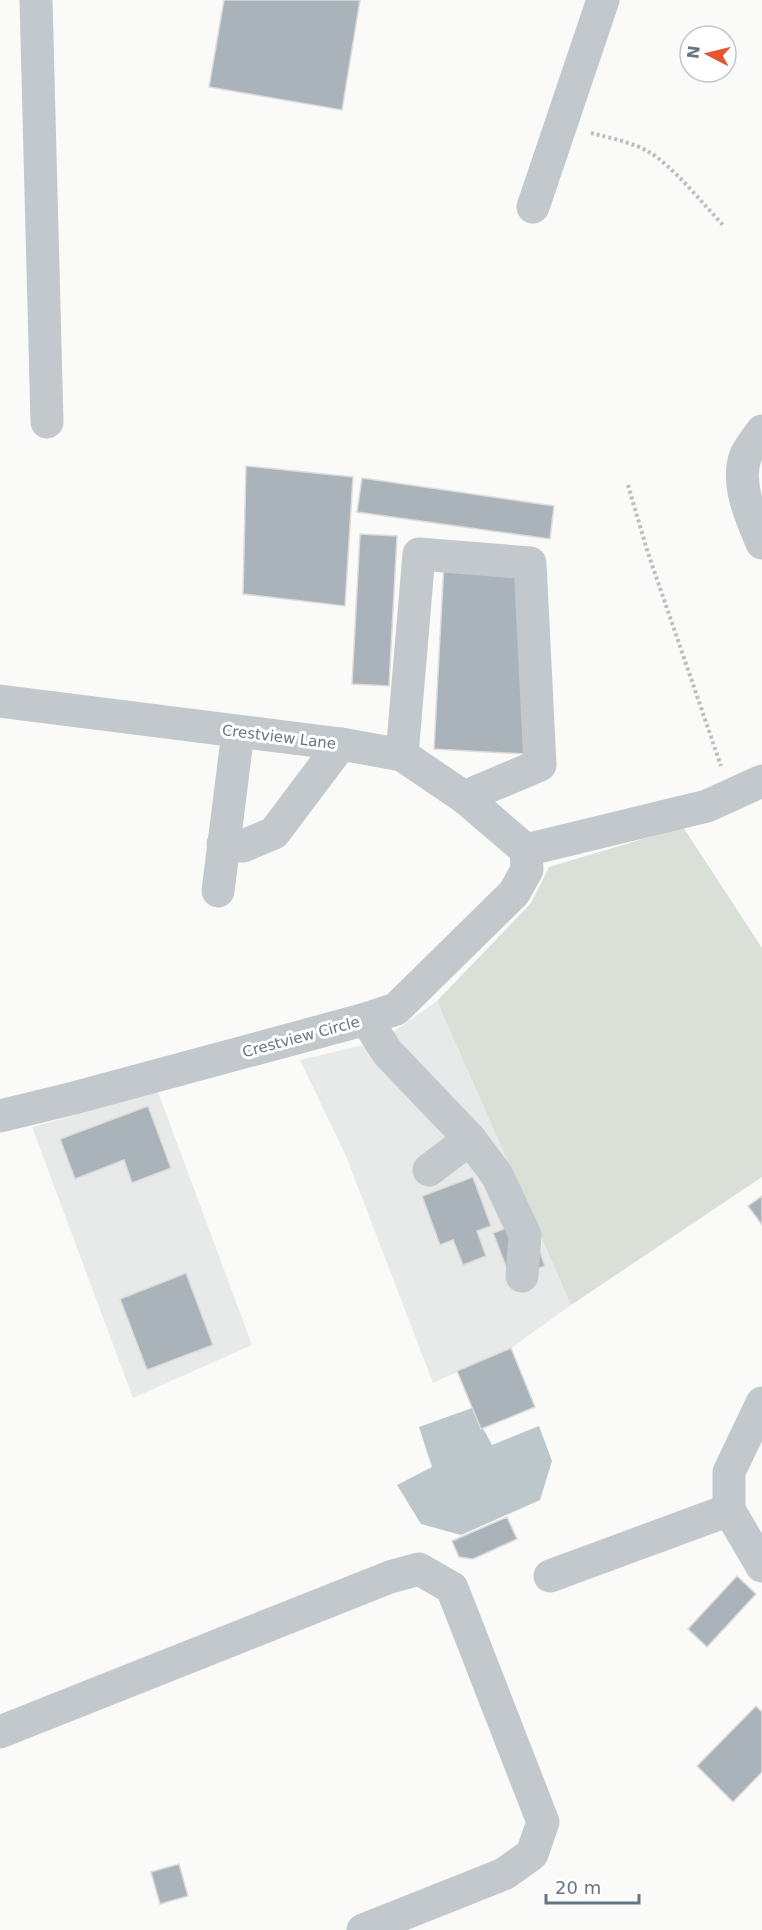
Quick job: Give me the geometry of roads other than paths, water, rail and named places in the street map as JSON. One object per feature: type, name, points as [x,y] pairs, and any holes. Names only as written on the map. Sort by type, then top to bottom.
[{"type":"street","points":[[36,0],[47,423]]},
{"type":"street","points":[[533,207],[603,0]]},
{"type":"street","points":[[762,431],[746,454],[741,476],[753,521],[762,543]]},
{"type":"street","points":[[402,755],[419,554],[530,563],[540,765],[464,797]]},
{"type":"street","name":"Crestview Lane","points":[[0,701],[341,744],[402,755],[464,797],[526,849]]},
{"type":"street","points":[[218,891],[238,732]]},
{"type":"street","points":[[223,844],[243,846],[274,833],[341,744]]},
{"type":"street","points":[[526,849],[707,806],[762,781]]},
{"type":"street","name":"Crestview Circle","points":[[0,1116],[74,1098],[396,1009],[514,893],[527,870],[526,849]]},
{"type":"street","points":[[366,1019],[387,1052],[470,1139],[497,1175],[525,1235],[522,1276]]},
{"type":"street","points":[[429,1170],[470,1139]]},
{"type":"street","points":[[762,1403],[729,1472],[729,1509],[762,1566]]},
{"type":"street","points":[[550,1576],[729,1509]]},
{"type":"street","points":[[0,1732],[390,1577],[419,1569],[452,1588],[543,1822],[532,1854],[504,1874],[363,1930]]}]
